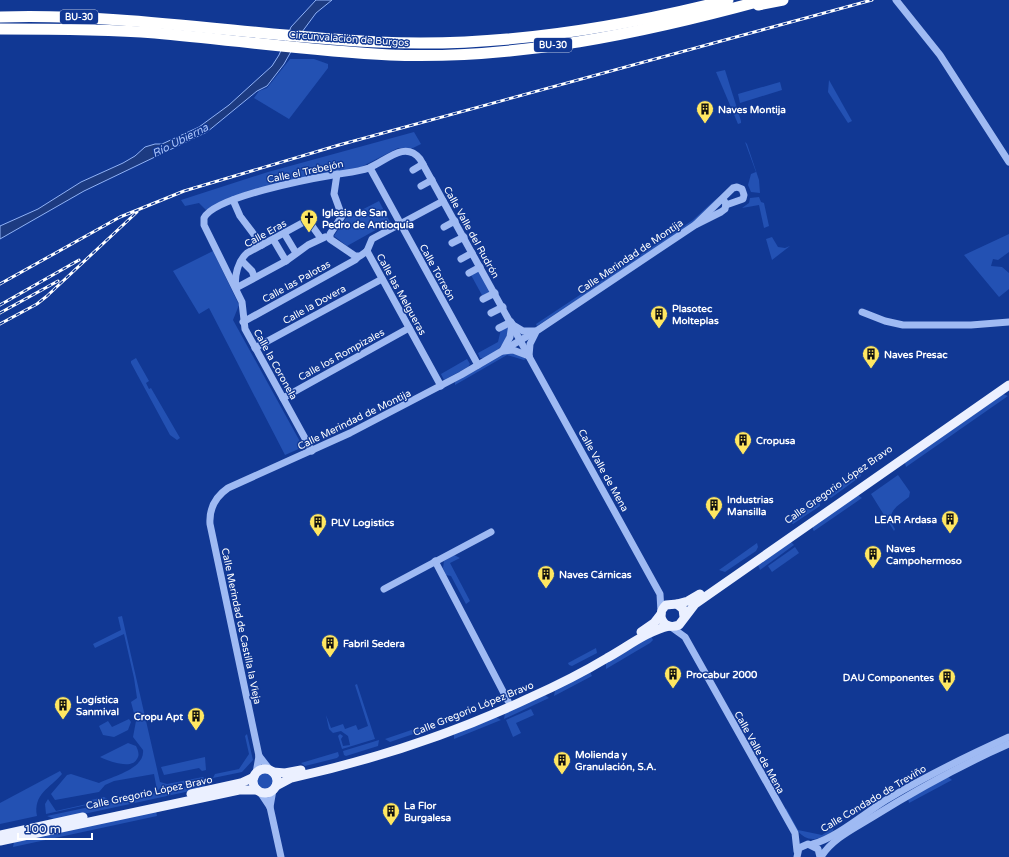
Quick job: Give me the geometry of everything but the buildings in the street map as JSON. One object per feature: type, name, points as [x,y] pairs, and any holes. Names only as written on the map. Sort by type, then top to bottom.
[{"type":"highway","name":"Circunvalación de Burgos","points":[[0,29],[155,28],[343,40],[427,43],[535,36],[629,22],[730,4],[764,0]]},
{"type":"highway","points":[[730,4],[783,0]]},
{"type":"highway","name":"Circunvalación de Burgos","points":[[0,18],[71,17],[337,51],[391,55],[487,52],[581,42],[670,25],[730,4]]},
{"type":"main road","name":"Calle Gregorio López Bravo","points":[[675,604],[686,602],[696,596],[1009,377]]},
{"type":"main road","name":"Calle Gregorio López Bravo","points":[[684,618],[695,604],[1009,385]]},
{"type":"main road","points":[[675,604],[683,609],[684,618],[679,625],[670,627],[662,621],[661,613],[664,606],[675,604]]},
{"type":"main road","name":"Calle Gregorio López Bravo","points":[[271,771],[292,772],[361,755],[434,731],[508,701],[602,654],[647,628],[661,613]]},
{"type":"main road","name":"Calle Gregorio López Bravo","points":[[274,788],[291,778],[401,748],[476,721],[547,690],[656,630],[670,627]]},
{"type":"main road","points":[[261,770],[271,771],[276,779],[274,788],[268,793],[258,791],[253,784],[255,775],[261,770]]},
{"type":"main road","name":"Calle Gregorio López Bravo","points":[[0,835],[238,784],[255,775]]},
{"type":"main road","name":"Calle Gregorio López Bravo","points":[[0,841],[240,790],[258,791]]},
{"type":"street","points":[[898,2],[940,55],[1009,162]]},
{"type":"street","name":"Calle el Trebejón","points":[[204,218],[209,212],[249,193],[370,168],[399,152],[413,152]]},
{"type":"street","name":"Calle Valle del Rudrón","points":[[413,152],[423,164],[444,200],[520,341]]},
{"type":"street","points":[[413,170],[423,164]]},
{"type":"street","name":"Calle Torreón","points":[[370,168],[478,365]]},
{"type":"street","points":[[329,236],[342,216],[334,194],[337,174]]},
{"type":"street","points":[[421,186],[432,180]]},
{"type":"street","points":[[233,200],[240,216],[262,245]]},
{"type":"street","points":[[367,251],[372,239],[444,200]]},
{"type":"street","name":"Calle Merindad de Montija","points":[[214,501],[228,488],[312,451],[441,386],[520,341],[695,226],[721,212],[725,202]]},
{"type":"street","name":"Calle la Coronela","points":[[204,218],[204,225],[243,305],[243,322],[255,348],[312,451]]},
{"type":"street","points":[[444,227],[455,221]]},
{"type":"street","name":"Calle Eras","points":[[236,288],[236,277],[242,258],[247,253],[308,222],[320,237]]},
{"type":"street","points":[[284,233],[296,253]]},
{"type":"street","points":[[236,288],[286,261],[320,237],[329,236],[351,254],[358,257]]},
{"type":"street","points":[[452,243],[464,237]]},
{"type":"street","points":[[273,239],[286,261]]},
{"type":"street","name":"Calle las Melgueras","points":[[358,257],[367,251],[441,386]]},
{"type":"street","points":[[461,259],[472,253]]},
{"type":"street","name":"Calle las Palotas","points":[[243,322],[358,257]]},
{"type":"street","points":[[243,262],[248,265],[254,276]]},
{"type":"street","points":[[469,273],[480,267]]},
{"type":"street","name":"Calle la Dovera","points":[[255,348],[382,278]]},
{"type":"street","points":[[483,299],[494,293]]},
{"type":"street","points":[[491,313],[502,307]]},
{"type":"street","points":[[862,312],[889,323],[903,325],[972,325],[1009,322]]},
{"type":"street","points":[[502,351],[513,350],[529,356],[530,344],[536,331],[523,331],[511,323]]},
{"type":"street","points":[[499,328],[511,323]]},
{"type":"street","points":[[502,351],[510,337],[511,323]]},
{"type":"street","name":"Calle los Rompizales","points":[[282,398],[409,328]]},
{"type":"street","name":"Calle Valle de Mena","points":[[520,341],[660,594],[661,613]]},
{"type":"street","name":"Calle Merindad de Castilla la Vieja","points":[[214,501],[210,515],[210,524],[259,756],[255,775]]},
{"type":"street","points":[[384,589],[491,532]]},
{"type":"street","name":"Calle Gregorio López Bravo","points":[[435,561],[508,701]]},
{"type":"street","name":"Calle Valle de Mena","points":[[660,594],[675,604]]},
{"type":"street","name":"Calle Valle de Mena","points":[[684,618],[685,637],[794,833],[796,855]]},
{"type":"street","name":"Calle Valle de Mena","points":[[670,627],[685,637]]},
{"type":"street","name":"Calle Condado de Treviño","points":[[796,855],[802,846],[825,840],[911,786],[1009,736]]},
{"type":"street","name":"Calle Condado de Treviño","points":[[821,857],[833,842],[896,802],[965,764],[1009,744]]},
{"type":"street","name":"Calle Merindad de Castilla la Vieja","points":[[259,756],[271,771]]},
{"type":"street","points":[[274,788],[270,807],[281,857]]},
{"type":"street","points":[[258,791],[270,807]]},
{"type":"street","name":"Calle Valle de Mena","points":[[794,833],[810,844]]},
{"type":"street","points":[[810,844],[818,849],[821,857]]},
{"type":"shaded area","points":[[290,59],[314,59],[328,64],[328,68],[289,119],[254,98],[259,91],[267,88]]},
{"type":"shaded area","points":[[725,70],[741,121],[741,123],[738,124],[716,72]]},
{"type":"shaded area","points":[[829,80],[852,121],[848,123],[828,92]]},
{"type":"shaded area","points":[[780,82],[782,90],[740,103],[738,94]]},
{"type":"shaded area","points":[[414,132],[421,144],[413,148],[398,148],[361,167],[247,191],[206,210],[199,203],[185,206],[181,200],[268,172]]},
{"type":"shaded area","points":[[745,142],[759,180],[760,193],[751,192],[748,185],[751,174],[756,172]]},
{"type":"shaded area","points":[[718,197],[694,223],[537,326],[536,324],[693,220]]},
{"type":"shaded area","points":[[759,197],[761,202],[764,203],[769,226],[764,228],[759,205],[742,208],[749,203],[750,198]]},
{"type":"shaded area","points":[[379,201],[390,222],[347,246],[334,236],[346,218]]},
{"type":"shaded area","points":[[1009,234],[1009,252],[998,260],[993,259],[991,266],[1002,267],[1009,273],[1009,289],[999,297],[964,255]]},
{"type":"shaded area","points":[[772,237],[778,247],[785,248],[790,246],[772,260],[766,239]]},
{"type":"shaded area","points":[[213,251],[239,305],[233,320],[303,447],[285,455],[209,308],[199,314],[173,271]]},
{"type":"shaded area","points":[[479,270],[491,292],[483,297],[471,275]]},
{"type":"shaded area","points":[[509,325],[507,336],[496,352],[486,358],[480,358],[478,353],[498,342],[501,329]]},
{"type":"shaded area","points":[[506,353],[521,355],[526,359],[524,360],[507,355],[455,385],[455,382]]},
{"type":"shaded area","points":[[136,358],[149,381],[146,383],[149,389],[151,388],[180,438],[177,440],[170,435],[131,363],[131,361]]},
{"type":"shaded area","points":[[467,359],[470,364],[468,367],[444,380],[441,374]]},
{"type":"shaded area","points":[[1003,394],[1008,396],[906,467],[905,463]]},
{"type":"shaded area","points":[[860,471],[861,476],[831,498],[826,495]]},
{"type":"shaded area","points":[[898,475],[910,492],[909,497],[896,507],[891,514],[892,523],[895,529],[894,531],[871,494]]},
{"type":"shaded area","points":[[858,495],[862,498],[814,531],[813,530],[813,526]]},
{"type":"shaded area","points":[[820,499],[820,506],[793,524],[788,521]]},
{"type":"shaded area","points":[[791,542],[794,545],[760,570],[758,565]]},
{"type":"shaded area","points":[[757,543],[758,547],[756,551],[725,572],[719,570]]},
{"type":"shaded area","points":[[795,547],[799,553],[772,572],[768,566]]},
{"type":"shaded area","points":[[454,555],[460,558],[450,563],[470,601],[466,604],[451,576],[446,575],[443,568],[444,561]]},
{"type":"shaded area","points":[[122,616],[160,782],[167,784],[203,777],[206,780],[157,790],[154,774],[114,781],[105,785],[99,792],[55,800],[51,794],[67,775],[71,774],[99,783],[134,767],[142,757],[143,750],[133,737],[136,721],[131,702],[137,698],[124,634],[95,648],[93,644],[121,630],[118,617]]},
{"type":"shaded area","points":[[651,636],[653,640],[650,643],[606,669],[606,663]]},
{"type":"shaded area","points":[[596,648],[597,653],[572,666],[569,665],[568,663]]},
{"type":"shaded area","points":[[590,672],[592,676],[554,696],[555,690]]},
{"type":"shaded area","points":[[357,684],[375,739],[342,749],[338,736],[340,734],[343,736],[341,739],[343,746],[350,745],[348,736],[341,731],[333,733],[329,729],[326,715],[331,728],[343,724],[345,729],[356,725],[358,730],[368,726],[355,685]]},
{"type":"shaded area","points":[[545,695],[549,698],[504,719],[505,713]]},
{"type":"shaded area","points":[[531,709],[534,715],[516,723],[521,733],[513,737],[506,720]]},
{"type":"shaded area","points":[[496,717],[501,720],[454,739],[454,733]]},
{"type":"shaded area","points":[[129,719],[131,722],[128,730],[114,737],[103,735],[99,726],[108,721],[112,727]]},
{"type":"shaded area","points":[[429,724],[428,729],[390,742],[385,739]]},
{"type":"shaded area","points":[[247,734],[253,760],[242,772],[213,778],[215,774],[239,769],[249,754],[245,736]]},
{"type":"shaded area","points":[[379,740],[378,746],[346,756],[344,755],[343,751]]},
{"type":"shaded area","points":[[128,743],[136,746],[139,754],[134,762],[130,764],[120,764],[100,757]]},
{"type":"shaded area","points":[[338,752],[339,756],[337,758],[305,766],[301,763]]},
{"type":"shaded area","points":[[205,757],[206,770],[202,771],[199,768],[164,775],[161,767]]},
{"type":"shaded area","points":[[60,771],[62,774],[40,797],[36,808],[37,816],[0,824],[0,803]]},
{"type":"shaded area","points":[[265,773],[271,775],[273,781],[271,787],[265,789],[259,787],[257,781],[259,775]]},
{"type":"shaded area","points":[[948,777],[952,780],[909,803],[908,798]]},
{"type":"shaded area","points":[[207,782],[204,788],[56,820],[47,816]]},
{"type":"shaded area","points":[[104,797],[109,800],[46,814],[45,804],[48,799],[56,811],[87,804],[87,801]]},
{"type":"shaded area","points":[[786,808],[798,830],[822,835],[834,827],[833,831],[816,839],[810,839],[799,832],[795,827],[785,812]]},
{"type":"shaded area","points":[[156,811],[157,816],[13,847],[14,842]]},
{"type":"water","name":"Río Ubierna","points":[[316,0],[332,0],[316,13],[302,32],[284,64],[267,86],[257,91],[207,132],[84,191],[0,239],[0,226],[38,209],[81,182],[123,163],[135,156],[145,147],[155,144],[162,144],[199,127],[229,105],[272,66],[279,55],[291,27]]},
{"type":"railway","points":[[0,284],[120,217],[184,191],[339,145],[872,0]]},
{"type":"railway","points":[[0,324],[37,304],[47,296],[137,212]]},
{"type":"railway","points":[[0,305],[79,260]]},
{"type":"railway","points":[[0,313],[58,281]]},
{"type":"place","name":"Naves Montija","points":[[705,124]]},
{"type":"place","name":"Iglesia de San Pedro de Antioquía","points":[[309,233]]},
{"type":"place","name":"Plasotec Molteplas","points":[[659,329]]},
{"type":"place","name":"Naves Presac","points":[[871,369]]},
{"type":"place","name":"Cropusa","points":[[743,455]]},
{"type":"place","name":"Industrias Mansilla","points":[[714,520]]},
{"type":"place","name":"LEAR Ardasa","points":[[950,534]]},
{"type":"place","name":"PLV Logistics","points":[[318,537]]},
{"type":"place","name":"Naves Campohermoso","points":[[873,569]]},
{"type":"place","name":"Naves Cárnicas","points":[[546,589]]},
{"type":"place","name":"Fabril Sedera","points":[[330,658]]},
{"type":"place","name":"Procabur 2000","points":[[673,689]]},
{"type":"place","name":"DAU Componentes","points":[[947,692]]},
{"type":"place","name":"Logística Sanmival","points":[[63,720]]},
{"type":"place","name":"Cropu Apt","points":[[196,731]]},
{"type":"place","name":"Molienda y Granulación, S.A.","points":[[562,775]]},
{"type":"place","name":"La Flor Burgalesa","points":[[391,826]]}]
